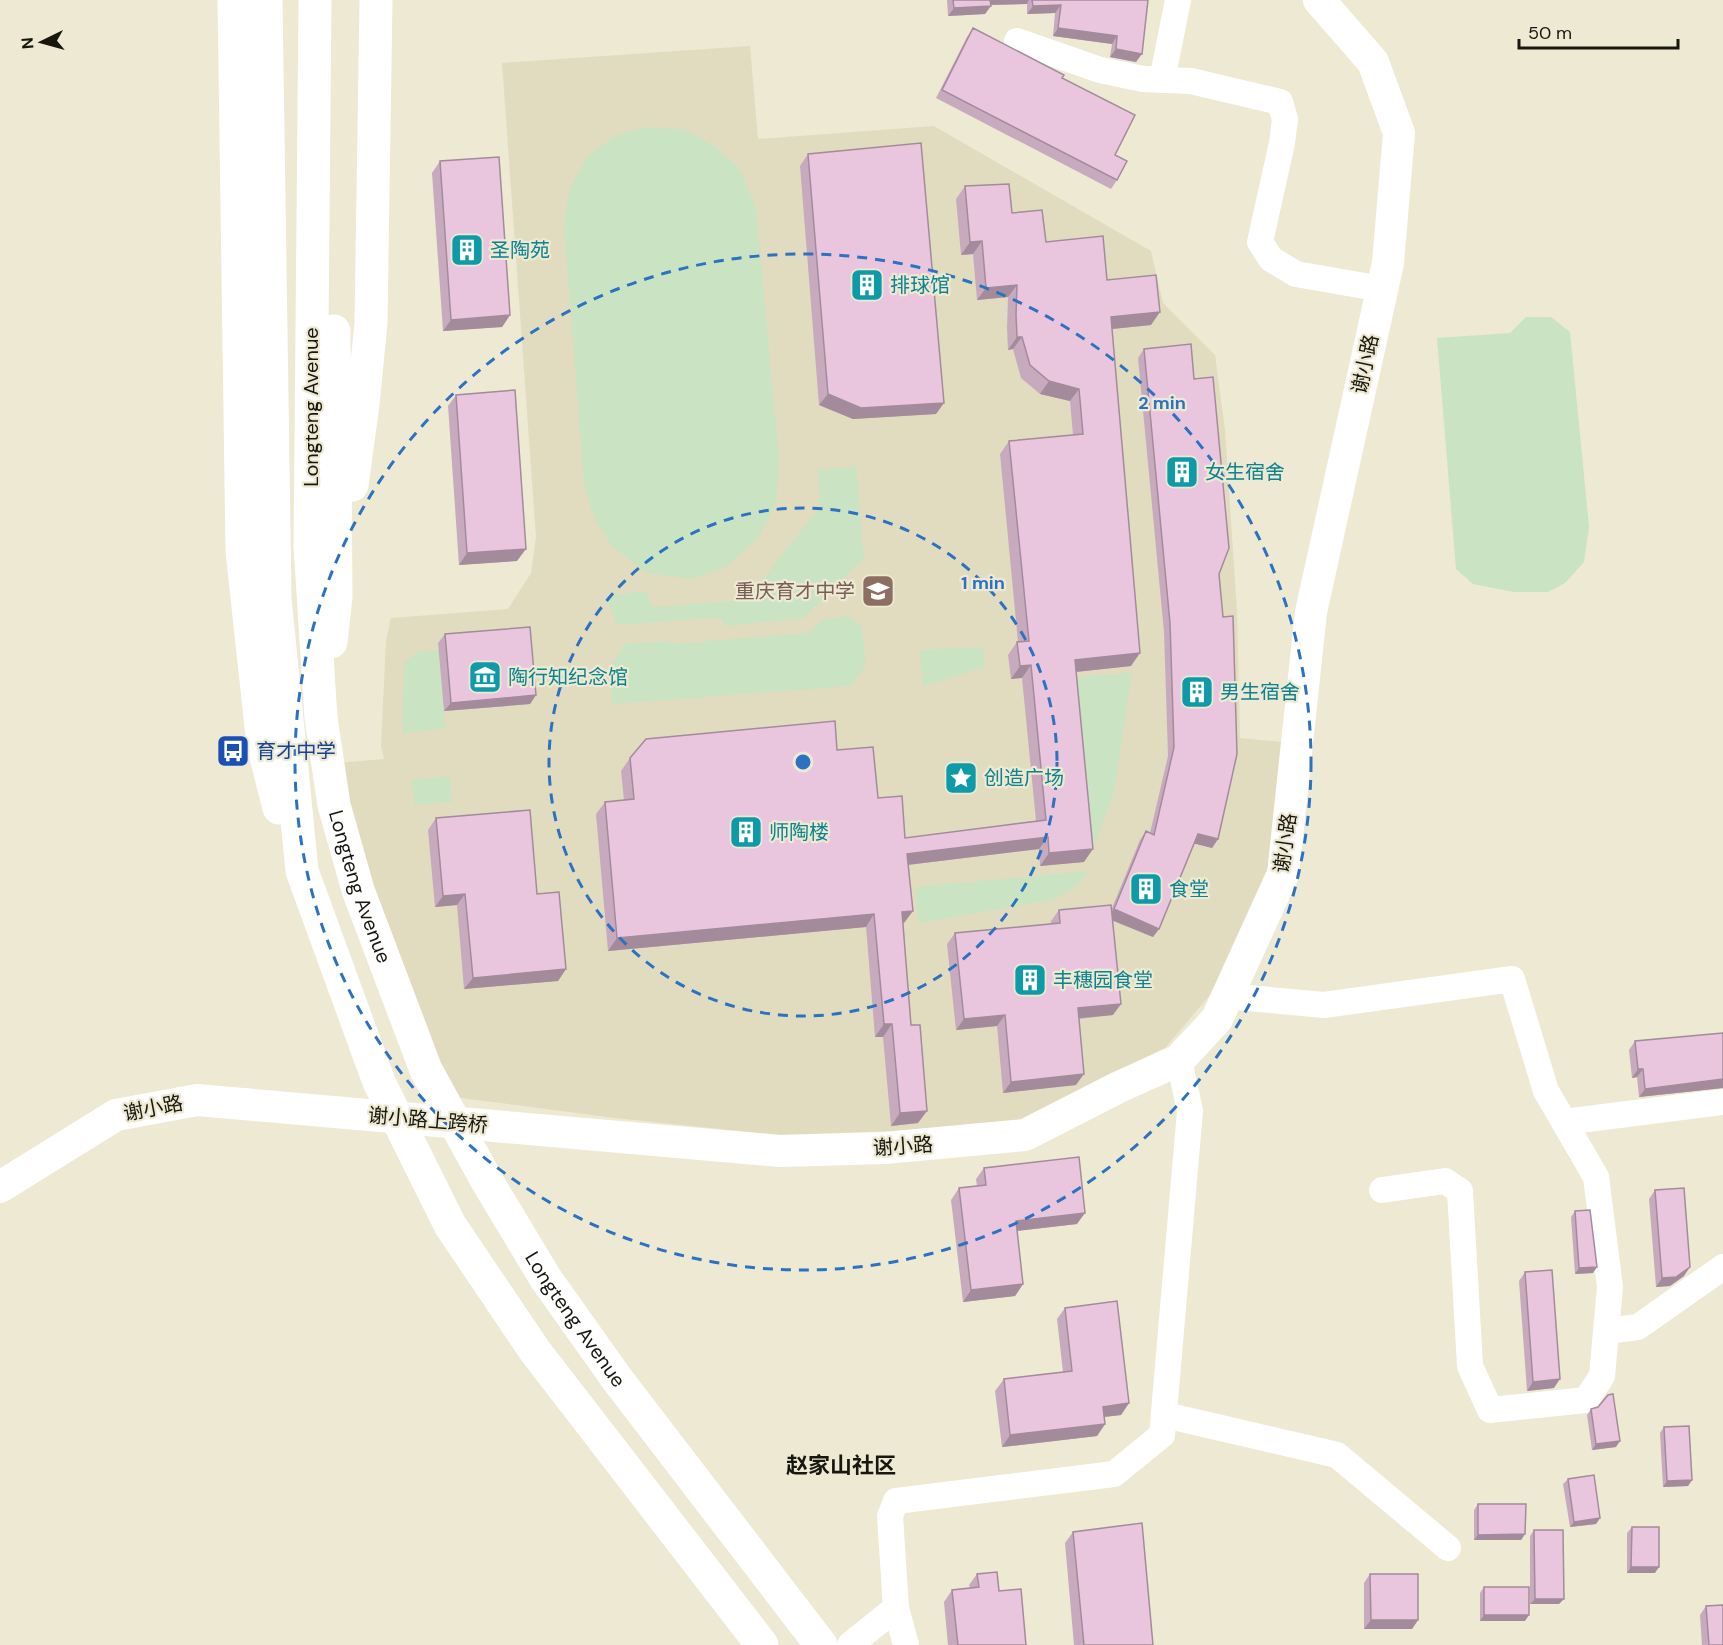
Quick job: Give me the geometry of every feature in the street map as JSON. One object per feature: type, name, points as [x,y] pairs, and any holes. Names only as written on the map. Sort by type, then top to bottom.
[{"type":"highway","points":[[210,0],[215,22],[222,503],[256,687]]},
{"type":"highway","points":[[234,0],[242,551],[263,745],[282,822],[302,871]]},
{"type":"highway","name":"Longteng Avenue","points":[[266,0],[275,598],[302,871],[379,1082],[450,1224],[535,1351],[760,1643]]},
{"type":"highway","name":"Longteng Avenue","points":[[315,0],[310,546],[321,718],[334,805],[358,890],[426,1070],[487,1180],[546,1279],[617,1379],[821,1645]]},
{"type":"highway","points":[[336,0],[334,320],[336,597]]},
{"type":"highway","points":[[321,718],[363,404],[371,323],[376,0]]},
{"type":"highway","points":[[256,687],[275,598]]},
{"type":"street","points":[[1162,80],[1178,0]]},
{"type":"street","name":"谢小路","points":[[566,1132],[780,1151],[885,1148],[1025,1135],[1119,1087],[1179,1060],[1217,1019],[1283,874],[1311,612],[1388,262],[1399,133],[1373,62],[1326,2]]},
{"type":"street","points":[[1017,40],[1100,70],[1143,79],[1191,81],[1280,102],[1285,118],[1282,143],[1260,242],[1271,259],[1296,274],[1382,289]]},
{"type":"street","points":[[1227,996],[1324,1005],[1512,979],[1546,1091],[1596,1178],[1610,1287],[1602,1376],[1586,1400],[1490,1410],[1470,1366],[1460,1191],[1445,1181],[1382,1190]]},
{"type":"street","points":[[906,1645],[896,1608],[890,1516],[896,1501],[1114,1474],[1162,1435],[1190,1111],[1179,1060]]},
{"type":"street","name":"谢小路","points":[[0,1187],[116,1115],[197,1100],[290,1107]]},
{"type":"street","points":[[1564,1122],[1723,1102]]},
{"type":"street","name":"谢小路上跨桥","points":[[290,1107],[566,1132]]},
{"type":"street","points":[[1606,1331],[1638,1327],[1723,1266]]},
{"type":"street","points":[[1165,1415],[1337,1455],[1448,1548]]},
{"type":"street","points":[[850,1645],[896,1608]]},
{"type":"shaded area","name":"重庆育才中学","points":[[750,46],[758,139],[934,126],[1151,251],[1163,303],[1215,355],[1225,430],[1237,611],[1240,738],[1283,742],[1270,863],[1210,995],[1166,1047],[1021,1121],[893,1131],[778,1135],[615,1118],[446,1096],[403,991],[336,763],[384,759],[381,746],[386,641],[391,618],[508,609],[531,573],[536,537],[502,63]]},
{"type":"green space","points":[[645,128],[683,129],[717,148],[741,171],[756,208],[779,460],[776,503],[759,537],[727,566],[692,579],[647,573],[612,546],[594,518],[584,483],[564,227],[569,190],[587,157],[613,137]]},
{"type":"green space","points":[[1526,317],[1551,317],[1570,332],[1589,527],[1584,562],[1565,583],[1548,592],[1514,592],[1473,584],[1456,569],[1437,338],[1510,333]]},
{"type":"green space","points":[[856,467],[864,558],[803,618],[725,626],[720,617],[617,625],[606,596],[645,591],[653,607],[746,600],[820,507],[818,470]]},
{"type":"green space","points":[[849,616],[862,627],[866,665],[851,686],[613,704],[610,667],[625,644],[666,641],[672,644],[808,633],[823,620]]},
{"type":"green space","points":[[983,647],[985,667],[923,686],[920,650]]},
{"type":"green space","points":[[439,650],[445,728],[403,733],[405,662],[417,652]]},
{"type":"green space","points":[[1132,672],[1114,792],[1096,842],[1085,843],[1071,678]]},
{"type":"green space","points":[[450,776],[452,802],[415,805],[411,780]]},
{"type":"green space","points":[[1088,871],[1079,884],[1055,899],[918,923],[915,887]]},
{"type":"building","points":[[953,0],[990,0],[991,6],[954,8]]},
{"type":"building","points":[[1032,0],[1148,0],[1142,54],[1116,49],[1117,36],[1058,28],[1061,5],[1033,6]]},
{"type":"building","points":[[973,28],[1064,75],[1062,78],[1135,115],[1115,155],[1127,161],[1117,180],[942,90]]},
{"type":"building","name":"排球馆","points":[[921,143],[944,403],[861,408],[828,394],[808,154]]},
{"type":"building","name":"圣陶苑","points":[[499,157],[510,315],[451,320],[440,161]]},
{"type":"building","points":[[1009,184],[1012,213],[1042,210],[1046,242],[1103,236],[1107,280],[1156,275],[1160,312],[1111,317],[1140,653],[1075,660],[1093,849],[1049,853],[1048,837],[907,854],[913,911],[902,912],[911,1025],[920,1025],[927,1111],[900,1113],[892,1024],[884,1024],[874,914],[617,938],[605,802],[634,799],[630,758],[646,739],[835,721],[837,750],[873,747],[878,798],[902,796],[905,838],[1046,820],[1031,665],[1020,666],[1017,642],[1029,641],[1009,441],[1083,434],[1079,389],[1049,381],[1030,365],[1022,337],[1017,337],[1017,285],[986,288],[982,241],[970,242],[965,186]]},
{"type":"building","points":[[1191,344],[1194,379],[1213,377],[1229,548],[1219,574],[1223,617],[1233,616],[1237,754],[1218,839],[1198,834],[1159,929],[1114,909],[1146,831],[1154,835],[1174,747],[1170,623],[1144,349]]},
{"type":"building","points":[[515,390],[526,549],[467,553],[456,395]]},
{"type":"building","name":"陶行知纪念馆","points":[[530,627],[536,695],[451,703],[445,634]]},
{"type":"building","points":[[530,810],[537,894],[559,892],[566,969],[473,978],[465,894],[443,896],[436,818]]},
{"type":"building","name":"丰穗园食堂","points":[[1111,905],[1121,1004],[1078,1008],[1084,1074],[1011,1082],[1005,1015],[964,1019],[955,933],[1060,923],[1059,910]]},
{"type":"building","points":[[1723,1033],[1723,1079],[1645,1089],[1643,1069],[1638,1069],[1635,1041]]},
{"type":"building","points":[[1079,1157],[1085,1213],[1016,1221],[1023,1284],[971,1290],[959,1188],[986,1185],[984,1168]]},
{"type":"building","points":[[1684,1188],[1690,1267],[1676,1277],[1662,1278],[1655,1190]]},
{"type":"building","points":[[1590,1210],[1597,1267],[1579,1268],[1575,1211]]},
{"type":"building","points":[[1552,1270],[1560,1379],[1533,1382],[1525,1272]]},
{"type":"building","points":[[1117,1301],[1129,1403],[1103,1407],[1105,1424],[1010,1435],[1004,1379],[1072,1371],[1065,1308]]},
{"type":"building","points":[[1613,1394],[1620,1441],[1596,1444],[1591,1409],[1598,1407],[1608,1395]]},
{"type":"building","points":[[1689,1426],[1692,1480],[1667,1481],[1664,1427]]},
{"type":"building","points":[[1594,1475],[1600,1518],[1574,1522],[1568,1479]]},
{"type":"building","points":[[1478,1504],[1526,1504],[1525,1534],[1478,1535]]},
{"type":"building","points":[[1142,1523],[1153,1645],[1084,1645],[1073,1532]]},
{"type":"building","points":[[1632,1527],[1659,1527],[1659,1567],[1631,1567]]},
{"type":"building","points":[[1534,1530],[1563,1530],[1564,1599],[1535,1599]]},
{"type":"building","points":[[997,1572],[999,1591],[1021,1589],[1026,1645],[958,1645],[952,1590],[979,1587],[977,1574]]},
{"type":"building","points":[[1370,1574],[1418,1574],[1418,1620],[1371,1620]]},
{"type":"building","points":[[1484,1587],[1529,1587],[1529,1615],[1484,1615]]},
{"type":"building","points":[[1723,1605],[1723,1645],[1709,1645],[1706,1606]]},
{"type":"place","name":"圣陶苑","points":[[467,250]]},
{"type":"place","name":"排球馆","points":[[867,285]]},
{"type":"place","name":"女生宿舍","points":[[1182,472]]},
{"type":"place","name":"重庆育才中学","points":[[878,591]]},
{"type":"place","name":"陶行知纪念馆","points":[[485,677]]},
{"type":"place","name":"男生宿舍","points":[[1197,692]]},
{"type":"place","name":"育才中学","points":[[233,751]]},
{"type":"place","name":"创造广场","points":[[961,778]]},
{"type":"place","name":"师陶楼","points":[[746,832]]},
{"type":"place","name":"食堂","points":[[1146,889]]},
{"type":"place","name":"丰穗园食堂","points":[[1030,980]]},
{"type":"district","name":"赵家山社区","points":[[841,1465]]}]
